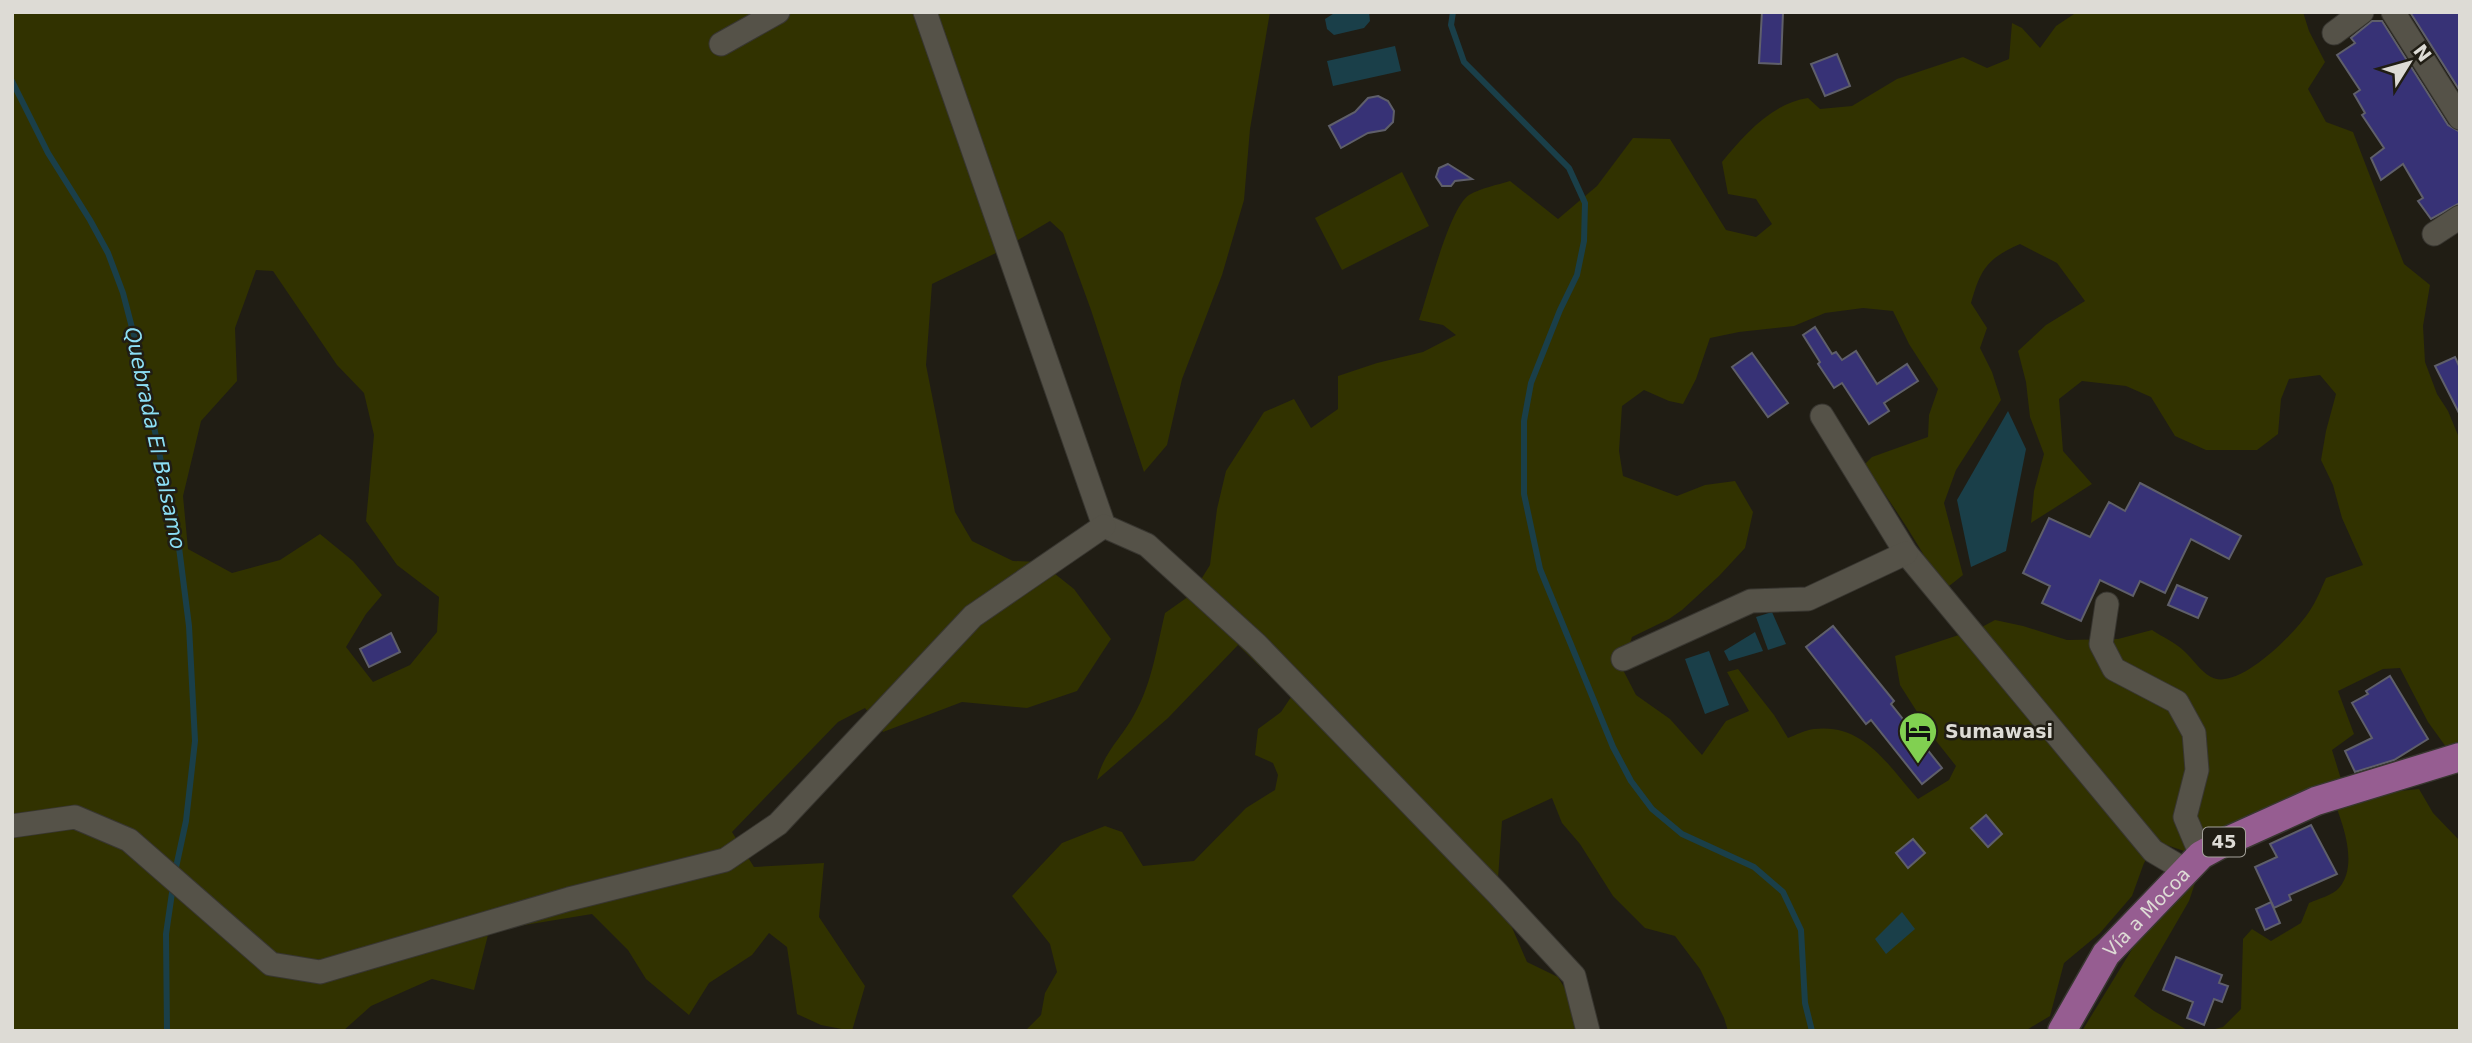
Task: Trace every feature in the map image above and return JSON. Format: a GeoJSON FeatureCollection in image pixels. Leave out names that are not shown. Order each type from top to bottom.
{"type":"FeatureCollection","features":[{"type":"Feature","properties":{"kind":"main road","name":"Vía a Mocoa"},"geometry":{"type":"LineString","coordinates":[[2062,1031],[2106,954],[2193,863],[2223,843],[2316,800],[2460,757]]}},
{"type":"Feature","properties":{"kind":"street"},"geometry":{"type":"LineString","coordinates":[[926,12],[1104,526],[1147,545],[1256,645],[1497,893],[1574,976],[1588,1031]]}},
{"type":"Feature","properties":{"kind":"street"},"geometry":{"type":"LineString","coordinates":[[2334,33],[2362,12]]}},
{"type":"Feature","properties":{"kind":"street"},"geometry":{"type":"LineString","coordinates":[[2393,12],[2460,118]]}},
{"type":"Feature","properties":{"kind":"street"},"geometry":{"type":"LineString","coordinates":[[721,44],[773,14]]}},
{"type":"Feature","properties":{"kind":"street"},"geometry":{"type":"LineString","coordinates":[[2434,234],[2460,217]]}},
{"type":"Feature","properties":{"kind":"street"},"geometry":{"type":"LineString","coordinates":[[1822,416],[1906,553],[2153,851],[2193,863],[2185,817],[2197,770],[2194,733],[2177,702],[2114,669],[2101,645],[2107,604]]}},
{"type":"Feature","properties":{"kind":"street"},"geometry":{"type":"LineString","coordinates":[[12,826],[75,817],[129,840],[271,964],[320,972],[569,899],[725,860],[778,824],[973,616],[1104,526]]}},
{"type":"Feature","properties":{"kind":"street"},"geometry":{"type":"LineString","coordinates":[[1623,659],[1751,601],[1808,599],[1906,553]]}},
{"type":"Feature","properties":{"kind":"shaded area"},"geometry":{"type":"Polygon","coordinates":[[[12,12],[1270,12],[1250,129],[1244,200],[1222,275],[1182,379],[1167,445],[1144,472],[1063,233],[1050,221],[996,253],[932,284],[926,365],[955,512],[972,541],[1013,561],[1040,562],[1074,589],[1111,639],[1077,691],[1027,708],[962,702],[883,732],[865,708],[838,722],[732,832],[754,867],[824,863],[819,917],[865,986],[852,1031],[821,1025],[797,1014],[787,947],[769,933],[752,955],[709,983],[689,1015],[646,979],[628,950],[592,914],[489,931],[474,990],[432,979],[371,1006],[343,1031],[12,1031],[12,12]],[[256,270],[235,328],[237,381],[201,421],[183,496],[188,549],[232,573],[280,560],[320,534],[353,561],[382,595],[366,614],[346,647],[373,682],[410,665],[437,632],[439,597],[397,565],[366,521],[374,435],[364,393],[337,365],[273,271],[256,270]]]}},
{"type":"Feature","properties":{"kind":"shaded area"},"geometry":{"type":"Polygon","coordinates":[[[2077,12],[2303,12],[2309,31],[2325,62],[2308,89],[2326,122],[2353,132],[2404,264],[2430,285],[2423,326],[2425,362],[2437,394],[2448,411],[2460,440],[2460,748],[2449,751],[2428,722],[2400,668],[2383,669],[2338,691],[2354,734],[2332,750],[2341,779],[2362,803],[2390,792],[2419,789],[2433,813],[2460,841],[2460,1031],[2207,1031],[2223,1027],[2241,1009],[2243,939],[2252,929],[2271,941],[2301,923],[2309,903],[2339,888],[2345,877],[2348,865],[2346,838],[2328,786],[2247,815],[2223,843],[2184,851],[2158,842],[2144,863],[2132,896],[2100,933],[2064,963],[2050,1016],[2025,1031],[1728,1031],[1700,969],[1675,936],[1645,928],[1613,896],[1580,844],[1562,823],[1552,798],[1502,821],[1497,893],[1527,962],[1558,977],[1580,1014],[1582,1031],[1025,1031],[1041,1015],[1045,993],[1057,972],[1050,944],[1012,896],[1062,843],[1105,826],[1122,832],[1143,866],[1194,861],[1246,808],[1275,790],[1278,775],[1273,763],[1255,755],[1258,729],[1281,712],[1291,697],[1238,645],[1168,718],[1097,780],[1104,761],[1130,722],[1146,689],[1165,613],[1192,594],[1210,565],[1217,509],[1226,471],[1264,412],[1294,399],[1311,428],[1338,409],[1338,376],[1423,352],[1456,335],[1443,325],[1419,320],[1454,216],[1469,195],[1510,181],[1558,219],[1597,186],[1633,138],[1670,139],[1726,230],[1756,237],[1772,224],[1756,199],[1728,194],[1722,162],[1759,122],[1782,106],[1808,98],[1820,109],[1852,106],[1897,79],[1963,57],[1987,68],[2009,59],[2012,23],[2022,28],[2040,48],[2056,26],[2077,12]],[[2020,244],[1987,266],[1975,291],[1971,303],[1987,328],[1980,348],[1992,372],[2001,400],[1956,470],[1944,503],[1963,575],[1944,590],[1906,526],[1864,465],[1872,457],[1928,437],[1929,415],[1938,389],[1909,344],[1893,311],[1863,308],[1825,313],[1794,326],[1710,338],[1696,379],[1683,404],[1644,390],[1622,406],[1619,451],[1623,476],[1677,496],[1705,485],[1735,481],[1753,512],[1745,548],[1682,610],[1632,637],[1622,668],[1636,695],[1670,719],[1702,755],[1726,721],[1749,711],[1727,672],[1738,669],[1774,715],[1788,738],[1814,729],[1832,729],[1848,733],[1874,749],[1918,799],[1949,780],[1956,766],[1933,737],[1900,685],[1895,656],[1980,628],[1995,620],[2067,640],[2118,639],[2152,630],[2180,648],[2207,675],[2222,679],[2250,669],[2279,646],[2309,612],[2326,578],[2363,565],[2321,460],[2336,394],[2320,375],[2289,379],[2281,399],[2278,434],[2257,450],[2206,450],[2175,436],[2151,397],[2126,386],[2082,381],[2059,399],[2063,451],[2092,484],[2031,523],[2034,491],[2044,454],[2030,417],[2026,382],[2018,351],[2046,325],[2085,301],[2057,263],[2020,244]]]}},
{"type":"Feature","properties":{"kind":"shaded area"},"geometry":{"type":"Polygon","coordinates":[[[1402,172],[1429,226],[1342,270],[1315,218],[1402,172]]]}},
{"type":"Feature","properties":{"kind":"shaded area"},"geometry":{"type":"Polygon","coordinates":[[[2197,877],[2189,901],[2134,996],[2189,1031],[2082,1031],[2145,928],[2197,877]]]}},
{"type":"Feature","properties":{"kind":"water"},"geometry":{"type":"Polygon","coordinates":[[[1336,12],[1369,12],[1370,21],[1364,28],[1334,35],[1327,29],[1325,19],[1336,12]]]}},
{"type":"Feature","properties":{"kind":"water"},"geometry":{"type":"Polygon","coordinates":[[[1395,46],[1401,71],[1333,86],[1327,61],[1395,46]]]}},
{"type":"Feature","properties":{"kind":"water"},"geometry":{"type":"Polygon","coordinates":[[[2008,411],[2026,449],[2006,551],[1971,567],[1957,500],[2008,411]]]}},
{"type":"Feature","properties":{"kind":"water"},"geometry":{"type":"Polygon","coordinates":[[[1772,612],[1786,644],[1768,650],[1756,617],[1772,612]]]}},
{"type":"Feature","properties":{"kind":"water"},"geometry":{"type":"Polygon","coordinates":[[[1755,632],[1763,651],[1729,661],[1724,651],[1755,632]]]}},
{"type":"Feature","properties":{"kind":"water"},"geometry":{"type":"Polygon","coordinates":[[[1709,651],[1729,705],[1705,714],[1685,659],[1709,651]]]}},
{"type":"Feature","properties":{"kind":"water"},"geometry":{"type":"Polygon","coordinates":[[[1902,912],[1915,929],[1886,954],[1875,939],[1902,912]]]}},
{"type":"Feature","properties":{"kind":"building"},"geometry":{"type":"Polygon","coordinates":[[[1762,12],[1783,12],[1781,64],[1759,63],[1762,12]]]}},
{"type":"Feature","properties":{"kind":"building"},"geometry":{"type":"Polygon","coordinates":[[[2410,12],[2460,12],[2460,91],[2410,12]]]}},
{"type":"Feature","properties":{"kind":"building"},"geometry":{"type":"Polygon","coordinates":[[[2372,21],[2382,21],[2448,125],[2460,132],[2460,203],[2431,219],[2418,201],[2423,198],[2403,164],[2381,180],[2371,158],[2384,148],[2362,115],[2365,113],[2354,94],[2360,90],[2337,55],[2355,43],[2351,38],[2372,21]]]}},
{"type":"Feature","properties":{"kind":"building"},"geometry":{"type":"Polygon","coordinates":[[[1837,54],[1850,86],[1825,96],[1811,64],[1837,54]]]}},
{"type":"Feature","properties":{"kind":"building"},"geometry":{"type":"Polygon","coordinates":[[[1378,96],[1388,101],[1394,111],[1393,122],[1385,130],[1368,133],[1341,148],[1329,126],[1355,112],[1368,98],[1378,96]]]}},
{"type":"Feature","properties":{"kind":"building"},"geometry":{"type":"Polygon","coordinates":[[[1448,164],[1472,179],[1442,186],[1436,177],[1439,168],[1448,164]]]}},
{"type":"Feature","properties":{"kind":"building"},"geometry":{"type":"Polygon","coordinates":[[[1815,327],[1832,354],[1836,352],[1842,360],[1856,351],[1877,384],[1907,364],[1918,381],[1884,403],[1889,411],[1869,424],[1842,383],[1834,388],[1818,364],[1820,362],[1803,335],[1815,327]]]}},
{"type":"Feature","properties":{"kind":"building"},"geometry":{"type":"Polygon","coordinates":[[[1752,353],[1788,403],[1768,417],[1732,367],[1752,353]]]}},
{"type":"Feature","properties":{"kind":"building"},"geometry":{"type":"Polygon","coordinates":[[[2455,357],[2460,368],[2460,415],[2435,366],[2455,357]]]}},
{"type":"Feature","properties":{"kind":"building"},"geometry":{"type":"Polygon","coordinates":[[[2140,483],[2241,536],[2229,559],[2191,539],[2165,593],[2140,581],[2133,596],[2100,580],[2081,621],[2042,603],[2050,586],[2023,573],[2049,518],[2090,537],[2109,502],[2125,511],[2140,483]]]}},
{"type":"Feature","properties":{"kind":"building"},"geometry":{"type":"Polygon","coordinates":[[[2177,585],[2207,598],[2198,618],[2168,605],[2177,585]]]}},
{"type":"Feature","properties":{"kind":"building"},"geometry":{"type":"Polygon","coordinates":[[[1833,626],[1894,701],[1891,704],[1942,768],[1922,784],[1871,720],[1866,724],[1806,647],[1833,626]]]}},
{"type":"Feature","properties":{"kind":"building"},"geometry":{"type":"Polygon","coordinates":[[[391,633],[400,652],[369,667],[360,649],[391,633]]]}},
{"type":"Feature","properties":{"kind":"building"},"geometry":{"type":"Polygon","coordinates":[[[2390,676],[2428,739],[2394,760],[2355,772],[2345,751],[2372,738],[2352,703],[2390,676]]]}},
{"type":"Feature","properties":{"kind":"building"},"geometry":{"type":"Polygon","coordinates":[[[1986,815],[2002,834],[1988,847],[1971,828],[1986,815]]]}},
{"type":"Feature","properties":{"kind":"building"},"geometry":{"type":"Polygon","coordinates":[[[2311,825],[2337,874],[2289,895],[2291,900],[2274,908],[2255,867],[2277,857],[2270,844],[2311,825]]]}},
{"type":"Feature","properties":{"kind":"building"},"geometry":{"type":"Polygon","coordinates":[[[1913,839],[1925,853],[1908,868],[1896,853],[1913,839]]]}},
{"type":"Feature","properties":{"kind":"building"},"geometry":{"type":"Polygon","coordinates":[[[2271,902],[2280,923],[2265,930],[2256,909],[2271,902]]]}},
{"type":"Feature","properties":{"kind":"building"},"geometry":{"type":"Polygon","coordinates":[[[2176,957],[2222,975],[2219,983],[2228,986],[2222,1002],[2214,999],[2204,1025],[2187,1018],[2193,1002],[2163,990],[2176,957]]]}},
{"type":"Feature","properties":{"kind":"waterway"},"geometry":{"type":"LineString","coordinates":[[1453,12],[1451,25],[1464,62],[1569,168],[1585,203],[1584,241],[1577,275],[1531,383],[1524,421],[1524,494],[1540,569],[1613,747],[1631,781],[1652,809],[1682,834],[1754,867],[1783,892],[1801,930],[1805,1003],[1812,1031]]}},
{"type":"Feature","properties":{"kind":"waterway","name":"Quebrada El Balsamo"},"geometry":{"type":"LineString","coordinates":[[12,81],[48,153],[108,253],[123,293],[175,516],[189,626],[195,741],[186,821],[175,872]]}},
{"type":"Feature","properties":{"kind":"waterway","name":"Quebrada El Balsamo"},"geometry":{"type":"LineString","coordinates":[[167,1031],[166,934],[173,886]]}},
{"type":"Feature","properties":{"kind":"place","name":"Sumawasi"},"geometry":{"type":"Point","coordinates":[1918,765]}}]}
